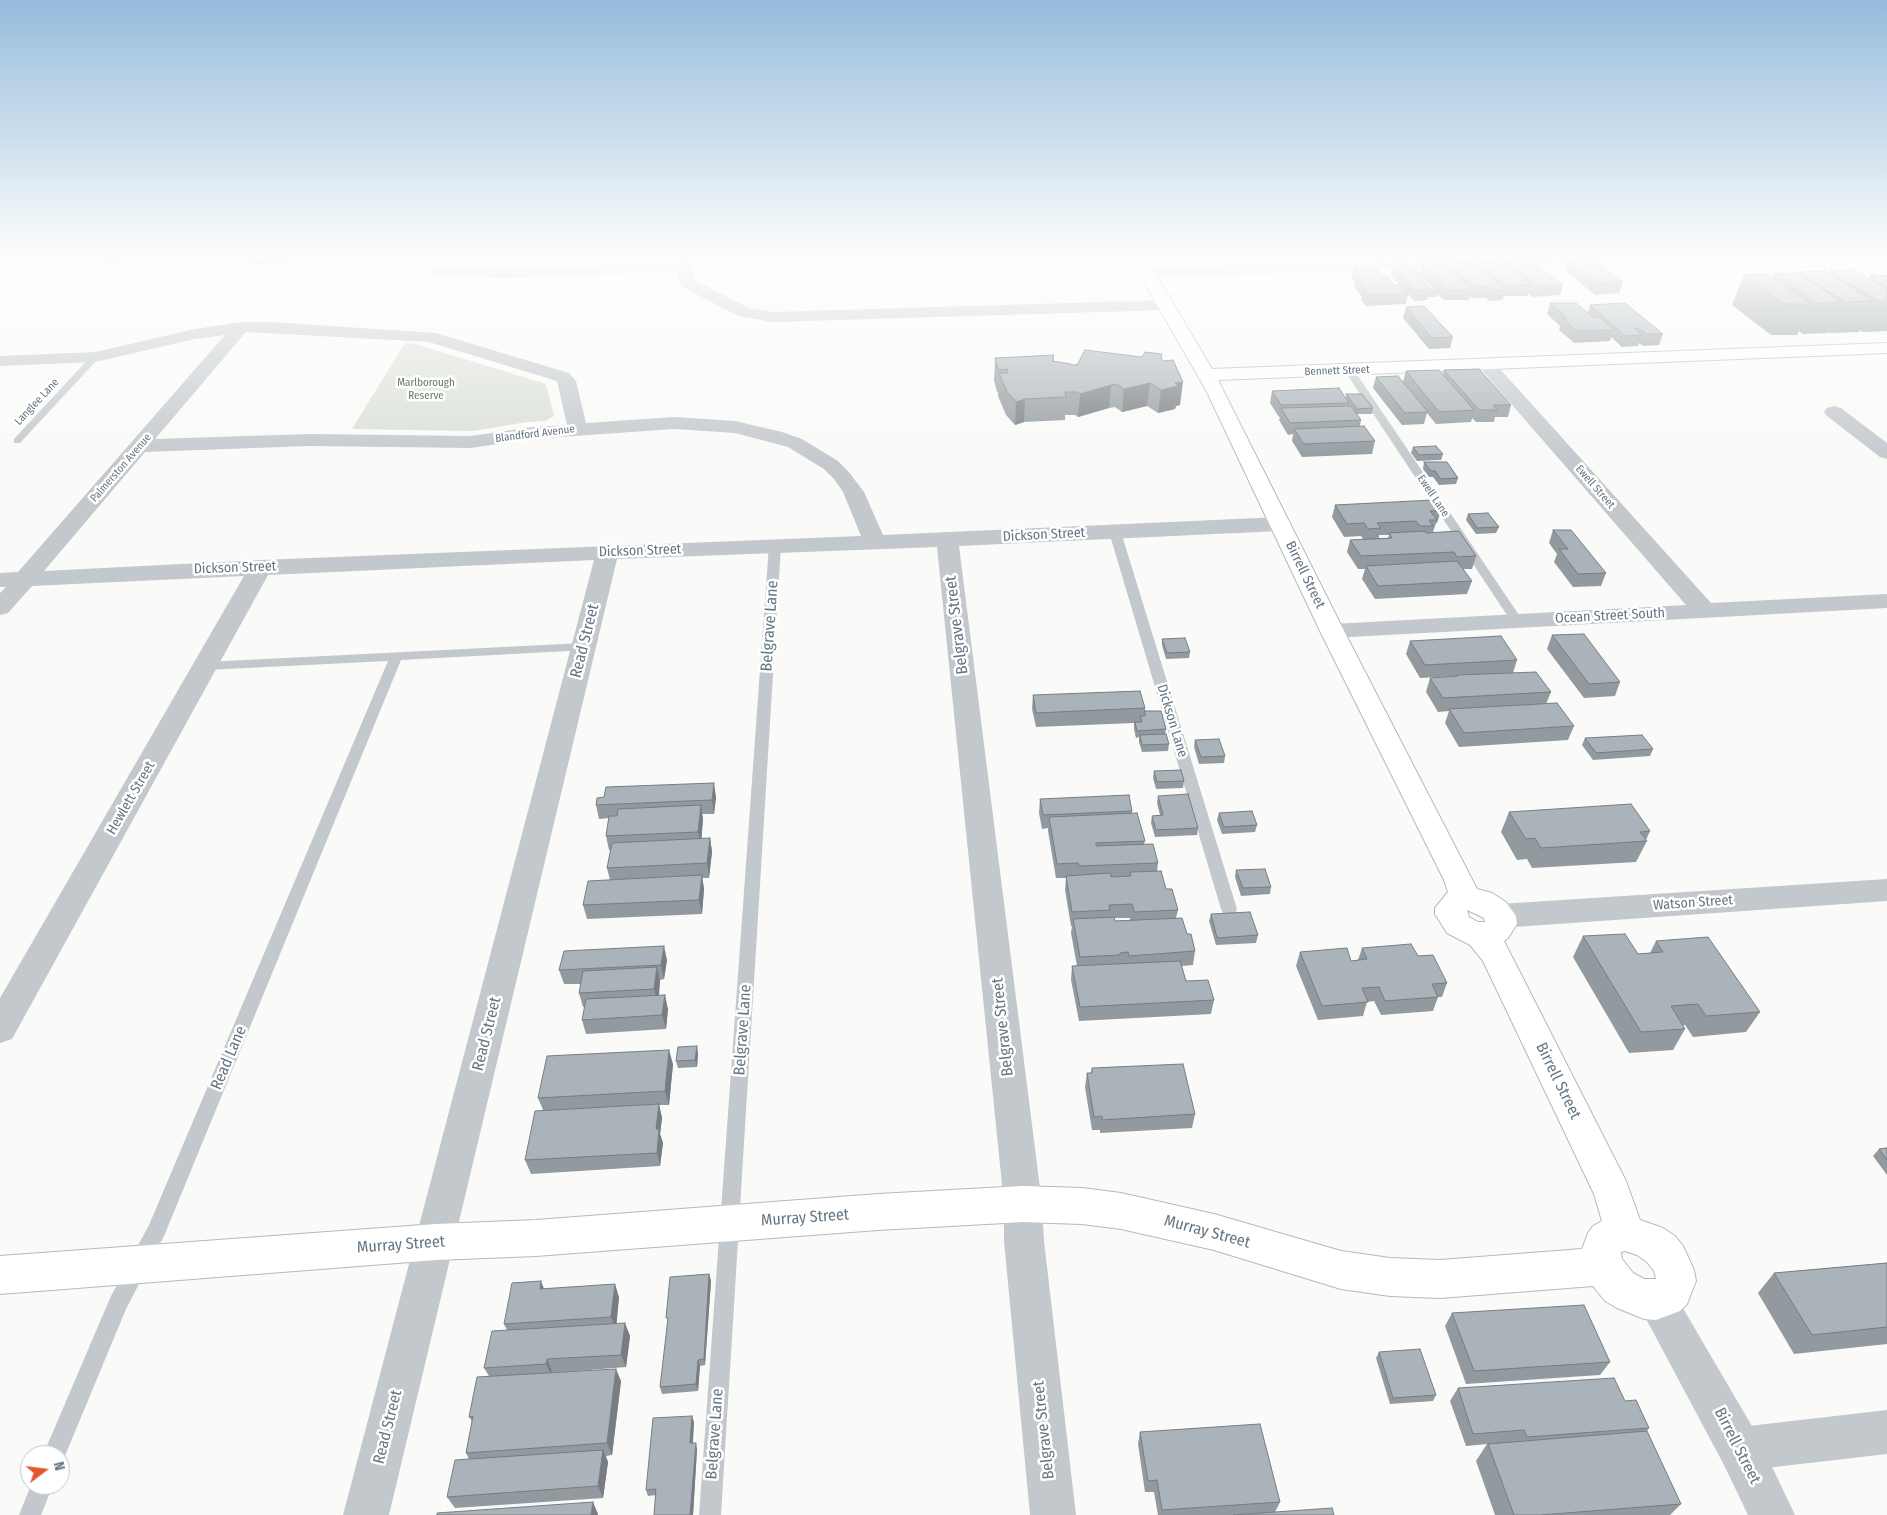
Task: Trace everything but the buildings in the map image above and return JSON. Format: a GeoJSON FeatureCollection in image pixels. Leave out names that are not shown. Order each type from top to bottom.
{"type":"FeatureCollection","features":[{"type":"Feature","properties":{"kind":"main road","name":"Birrell Street"},"geometry":{"type":"LineString","coordinates":[[1178,327],[1241,441],[1332,631],[1459,880],[1465,898],[1454,904],[1451,914],[1458,925],[1464,929],[1490,925],[1496,954],[1609,1184],[1626,1233]]}},
{"type":"Feature","properties":{"kind":"main road","name":"Bennett Street"},"geometry":{"type":"LineString","coordinates":[[1206,375],[1887,348]]}},
{"type":"Feature","properties":{"kind":"main road","name":"Murray Street"},"geometry":{"type":"LineString","coordinates":[[0,1276],[436,1242],[536,1238],[1023,1204],[1082,1206],[1120,1211],[1214,1232],[1341,1270],[1390,1277],[1440,1279],[1603,1266]]}},
{"type":"Feature","properties":{"kind":"main road"},"geometry":{"type":"LineString","coordinates":[[1626,1233],[1649,1241],[1661,1249],[1672,1265],[1676,1281],[1673,1290],[1666,1297],[1656,1300],[1644,1299],[1619,1287],[1603,1266],[1602,1246],[1607,1239],[1615,1234],[1626,1233]]}},
{"type":"Feature","properties":{"kind":"street"},"geometry":{"type":"LineString","coordinates":[[0,361],[95,357],[195,334],[241,327],[271,327],[430,337],[563,377],[567,381],[578,429]]}},
{"type":"Feature","properties":{"kind":"street","name":"Palmerston Avenue"},"geometry":{"type":"LineString","coordinates":[[0,608],[241,327]]}},
{"type":"Feature","properties":{"kind":"street","name":"Ewell Street"},"geometry":{"type":"LineString","coordinates":[[1486,364],[1704,610]]}},
{"type":"Feature","properties":{"kind":"street"},"geometry":{"type":"LineString","coordinates":[[1834,412],[1887,453]]}},
{"type":"Feature","properties":{"kind":"street","name":"Blandford Avenue"},"geometry":{"type":"LineString","coordinates":[[140,446],[309,440],[471,442],[532,433],[674,423],[746,429],[784,439],[821,457],[841,475],[853,492],[874,542]]}},
{"type":"Feature","properties":{"kind":"street","name":"Dickson Street"},"geometry":{"type":"LineString","coordinates":[[0,580],[260,567],[775,545],[947,540],[1280,524]]}},
{"type":"Feature","properties":{"kind":"street","name":"Belgrave Street"},"geometry":{"type":"LineString","coordinates":[[947,540],[1023,1204],[1026,1265],[1053,1515]]}},
{"type":"Feature","properties":{"kind":"street","name":"Read Street"},"geometry":{"type":"LineString","coordinates":[[366,1515],[436,1242],[607,552]]}},
{"type":"Feature","properties":{"kind":"street","name":"Hewlett Street"},"geometry":{"type":"LineString","coordinates":[[0,1029],[260,567]]}},
{"type":"Feature","properties":{"kind":"street","name":"Ocean Street South"},"geometry":{"type":"LineString","coordinates":[[1332,631],[1887,601]]}},
{"type":"Feature","properties":{"kind":"street","name":"Watson Street"},"geometry":{"type":"LineString","coordinates":[[1490,925],[1887,890]]}},
{"type":"Feature","properties":{"kind":"street","name":"Birrell Street"},"geometry":{"type":"LineString","coordinates":[[1656,1300],[1740,1450],[1772,1515]]}},
{"type":"Feature","properties":{"kind":"street"},"geometry":{"type":"LineString","coordinates":[[1740,1450],[1887,1432]]}},
{"type":"Feature","properties":{"kind":"lane","name":"Langlee Lane"},"geometry":{"type":"LineString","coordinates":[[17,441],[95,357]]}},
{"type":"Feature","properties":{"kind":"lane","name":"Ewell Lane"},"geometry":{"type":"LineString","coordinates":[[1349,370],[1517,621]]}},
{"type":"Feature","properties":{"kind":"lane","name":"Dickson Lane"},"geometry":{"type":"LineString","coordinates":[[1115,532],[1229,909]]}},
{"type":"Feature","properties":{"kind":"lane","name":"Belgrave Lane"},"geometry":{"type":"LineString","coordinates":[[710,1515],[775,545]]}},
{"type":"Feature","properties":{"kind":"lane"},"geometry":{"type":"LineString","coordinates":[[206,666],[583,648]]}},
{"type":"Feature","properties":{"kind":"lane","name":"Read Lane"},"geometry":{"type":"LineString","coordinates":[[58,1445],[114,1311],[161,1222],[396,657]]}},
{"type":"Feature","properties":{"kind":"lane"},"geometry":{"type":"LineString","coordinates":[[30,1515],[38,1495]]}},
{"type":"Feature","properties":{"kind":"green space","name":"Marlborough Reserve"},"geometry":{"type":"Polygon","coordinates":[[[405,343],[415,344],[546,384],[554,416],[545,421],[473,431],[352,429],[405,343]]]}}]}
